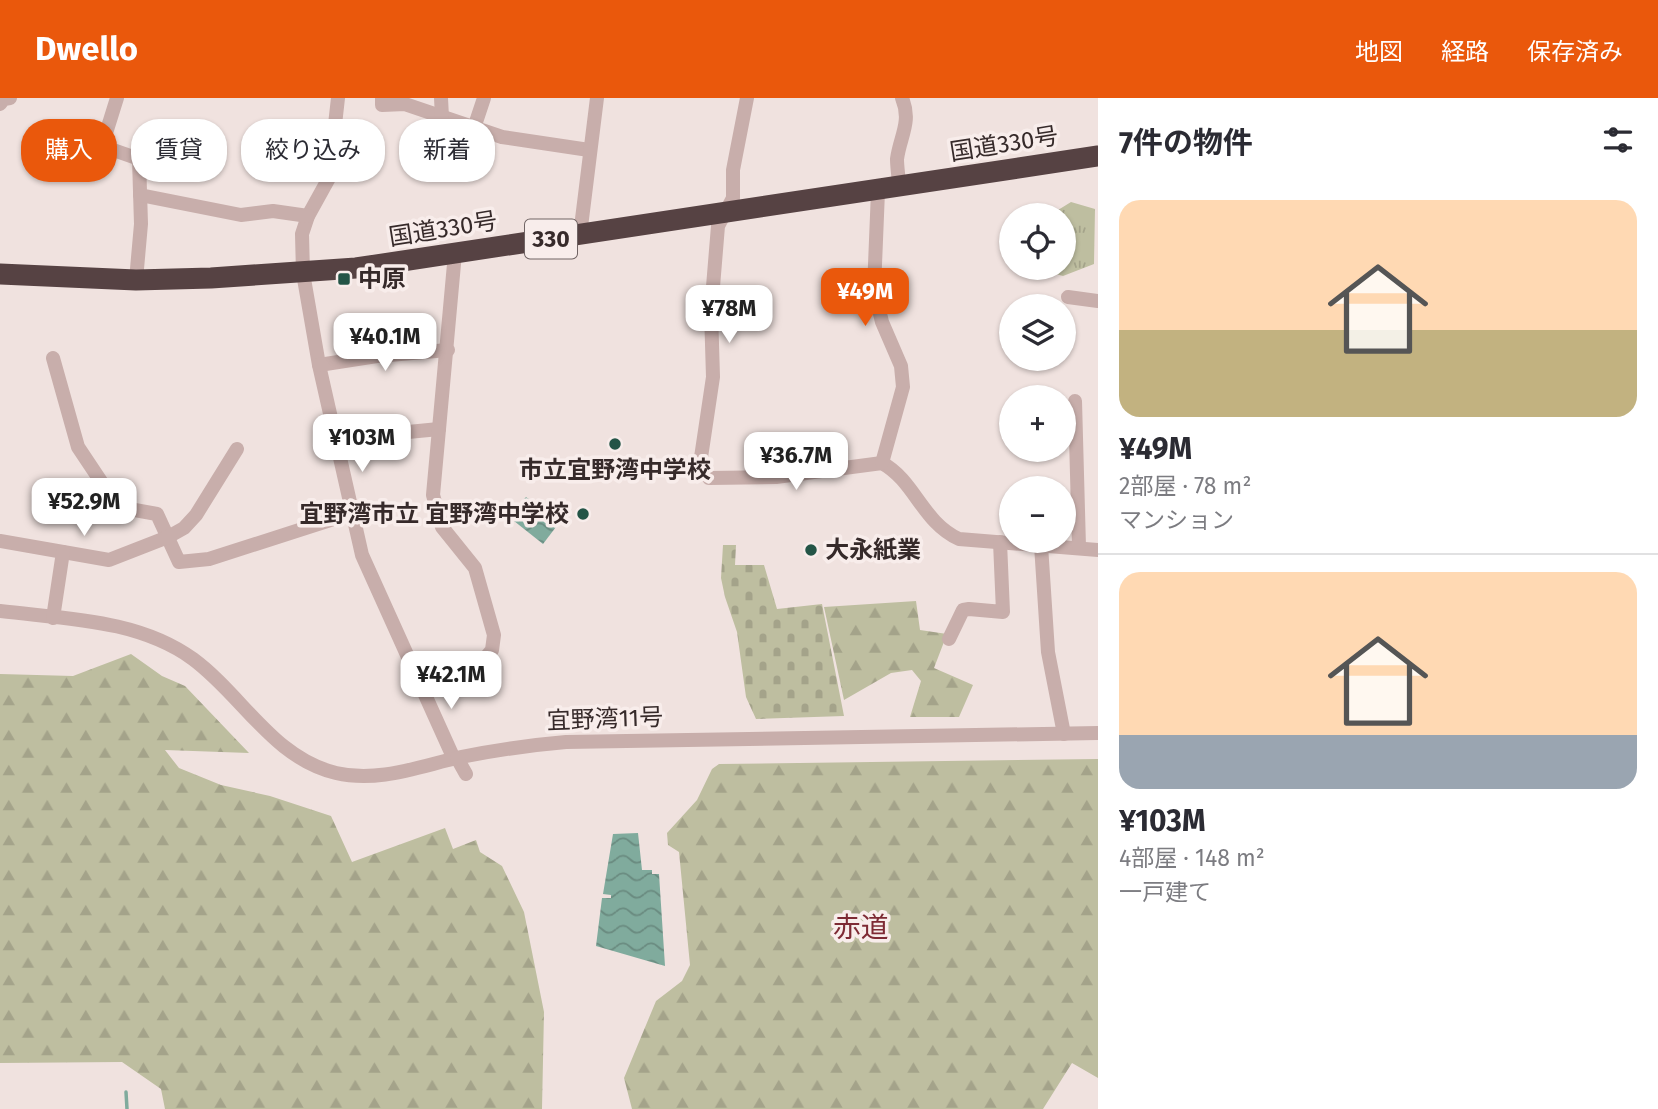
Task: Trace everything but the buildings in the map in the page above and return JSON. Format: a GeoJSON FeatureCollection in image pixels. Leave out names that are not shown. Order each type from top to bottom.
{"type":"FeatureCollection","features":[{"type":"Feature","properties":{"kind":"highway","name":"国道330号"},"geometry":{"type":"LineString","coordinates":[[0,274],[136,280],[303,273],[366,267],[1098,156]]}},
{"type":"Feature","properties":{"kind":"street"},"geometry":{"type":"LineString","coordinates":[[0,104],[4,99],[10,98]]}},
{"type":"Feature","properties":{"kind":"street"},"geometry":{"type":"LineString","coordinates":[[117,98],[102,146],[139,159],[141,224],[136,280]]}},
{"type":"Feature","properties":{"kind":"street"},"geometry":{"type":"LineString","coordinates":[[338,98],[329,178],[308,216],[302,234],[303,273],[319,365],[362,555],[455,759],[466,774]]}},
{"type":"Feature","properties":{"kind":"street"},"geometry":{"type":"LineString","coordinates":[[382,98],[382,105],[405,104],[448,119]]}},
{"type":"Feature","properties":{"kind":"street"},"geometry":{"type":"LineString","coordinates":[[441,98],[442,117]]}},
{"type":"Feature","properties":{"kind":"street"},"geometry":{"type":"LineString","coordinates":[[477,119],[484,98]]}},
{"type":"Feature","properties":{"kind":"street"},"geometry":{"type":"LineString","coordinates":[[580,235],[597,98]]}},
{"type":"Feature","properties":{"kind":"street"},"geometry":{"type":"LineString","coordinates":[[747,98],[733,170],[733,198],[718,226],[710,311],[713,377],[700,464],[709,478],[776,477],[882,463],[895,470],[944,533],[959,539],[999,542]]}},
{"type":"Feature","properties":{"kind":"street"},"geometry":{"type":"LineString","coordinates":[[882,463],[903,387],[901,366],[882,322],[874,289],[889,189],[905,131],[906,107],[902,98]]}},
{"type":"Feature","properties":{"kind":"street"},"geometry":{"type":"LineString","coordinates":[[495,135],[589,150]]}},
{"type":"Feature","properties":{"kind":"street"},"geometry":{"type":"LineString","coordinates":[[140,195],[241,215],[274,211],[308,216]]}},
{"type":"Feature","properties":{"kind":"street"},"geometry":{"type":"LineString","coordinates":[[417,678],[481,663],[492,650],[494,635],[475,568],[442,527],[433,495],[455,253]]}},
{"type":"Feature","properties":{"kind":"street"},"geometry":{"type":"LineString","coordinates":[[1076,299],[1098,301]]}},
{"type":"Feature","properties":{"kind":"street"},"geometry":{"type":"LineString","coordinates":[[319,365],[377,356],[448,350]]}},
{"type":"Feature","properties":{"kind":"street"},"geometry":{"type":"LineString","coordinates":[[53,358],[78,447],[118,507],[157,514],[179,562],[209,559],[352,513]]}},
{"type":"Feature","properties":{"kind":"street"},"geometry":{"type":"LineString","coordinates":[[336,439],[439,429]]}},
{"type":"Feature","properties":{"kind":"street"},"geometry":{"type":"LineString","coordinates":[[1076,438],[1079,547]]}},
{"type":"Feature","properties":{"kind":"street"},"geometry":{"type":"LineString","coordinates":[[0,541],[109,560],[184,528],[196,515],[237,449]]}},
{"type":"Feature","properties":{"kind":"street"},"geometry":{"type":"LineString","coordinates":[[1076,547],[1098,550]]}},
{"type":"Feature","properties":{"kind":"street"},"geometry":{"type":"LineString","coordinates":[[53,618],[63,552]]}},
{"type":"Feature","properties":{"kind":"street"},"geometry":{"type":"LineString","coordinates":[[949,639],[963,610],[969,608],[1003,612],[1000,553]]}},
{"type":"Feature","properties":{"kind":"street"},"geometry":{"type":"LineString","coordinates":[[1042,553],[1048,652],[1064,734]]}},
{"type":"Feature","properties":{"kind":"street","name":"宜野湾11号"},"geometry":{"type":"LineString","coordinates":[[0,611],[124,627],[158,638],[194,659],[228,689],[282,746],[311,765],[349,775],[415,769],[524,745],[566,742],[1098,733]]}},
{"type":"Feature","properties":{"kind":"green space"},"geometry":{"type":"Polygon","coordinates":[[[1076,203],[1095,209],[1094,264],[1076,271],[1076,203]]]}},
{"type":"Feature","properties":{"kind":"green space"},"geometry":{"type":"Polygon","coordinates":[[[723,545],[736,545],[735,565],[764,565],[777,609],[822,604],[844,716],[756,719],[746,697],[737,632],[721,578],[723,545]]]}},
{"type":"Feature","properties":{"kind":"green space"},"geometry":{"type":"Polygon","coordinates":[[[916,601],[920,630],[947,634],[934,668],[973,685],[959,717],[910,717],[921,681],[912,670],[891,673],[844,700],[824,607],[916,601]]]}},
{"type":"Feature","properties":{"kind":"green space"},"geometry":{"type":"Polygon","coordinates":[[[131,654],[162,676],[185,686],[249,753],[165,750],[179,768],[221,785],[270,796],[331,816],[352,862],[445,828],[453,849],[476,840],[480,852],[502,866],[524,912],[544,1012],[542,1109],[165,1109],[161,1089],[122,1062],[0,1063],[0,674],[73,676],[131,654]]]}},
{"type":"Feature","properties":{"kind":"green space"},"geometry":{"type":"Polygon","coordinates":[[[1098,759],[1098,1078],[1072,1063],[1043,1109],[632,1109],[624,1078],[656,1001],[682,981],[690,965],[679,852],[668,845],[667,833],[697,800],[712,769],[719,764],[1098,759]]]}},
{"type":"Feature","properties":{"kind":"water"},"geometry":{"type":"Polygon","coordinates":[[[526,497],[559,523],[543,544],[509,517],[526,497]]]}},
{"type":"Feature","properties":{"kind":"water"},"geometry":{"type":"Polygon","coordinates":[[[638,833],[642,870],[652,870],[652,874],[659,874],[665,966],[596,946],[602,898],[611,898],[611,895],[603,894],[613,834],[638,833]]]}},
{"type":"Feature","properties":{"kind":"waterway"},"geometry":{"type":"LineString","coordinates":[[126,1092],[127,1109]]}},
{"type":"Feature","properties":{"kind":"place","name":"中原"},"geometry":{"type":"Point","coordinates":[344,279]}},
{"type":"Feature","properties":{"kind":"place","name":"市立宜野湾中学校"},"geometry":{"type":"Point","coordinates":[615,444]}},
{"type":"Feature","properties":{"kind":"place","name":"宜野湾市立 宜野湾中学校"},"geometry":{"type":"Point","coordinates":[583,514]}},
{"type":"Feature","properties":{"kind":"place","name":"大永紙業"},"geometry":{"type":"Point","coordinates":[811,550]}},
{"type":"Feature","properties":{"kind":"district","name":"赤道"},"geometry":{"type":"Point","coordinates":[861,927]}}]}
